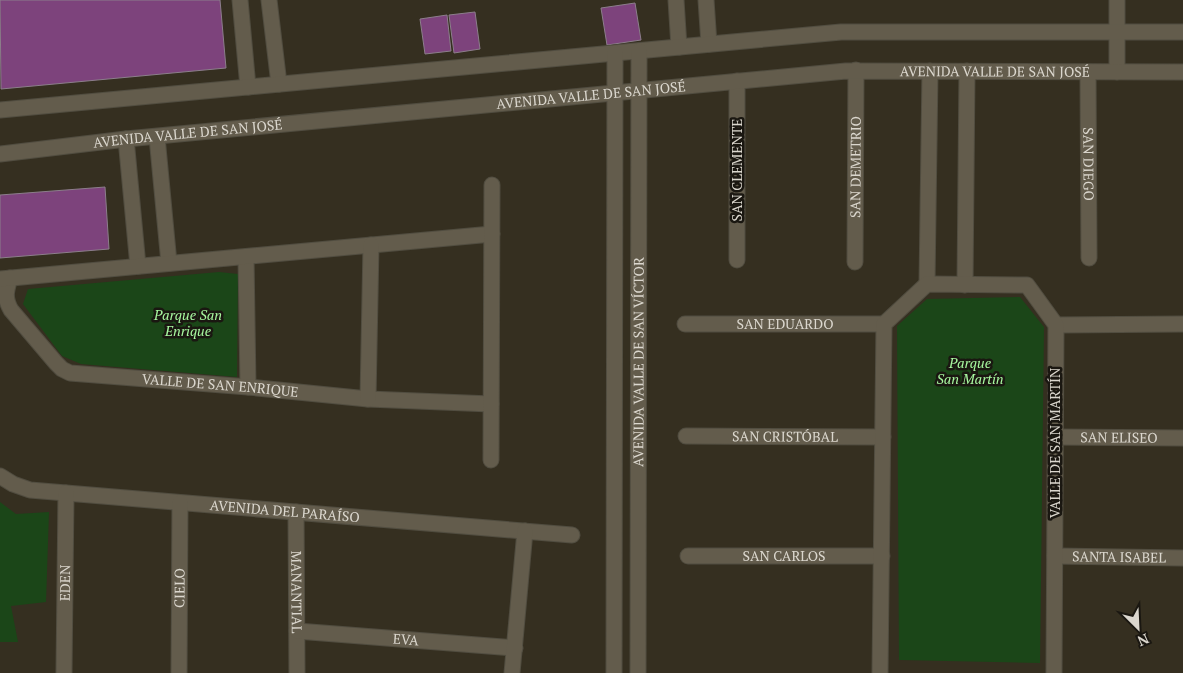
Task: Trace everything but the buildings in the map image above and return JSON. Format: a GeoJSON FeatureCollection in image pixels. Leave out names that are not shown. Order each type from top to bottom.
{"type":"FeatureCollection","features":[{"type":"Feature","properties":{"kind":"street"},"geometry":{"type":"LineString","coordinates":[[240,0],[248,87]]}},
{"type":"Feature","properties":{"kind":"street"},"geometry":{"type":"LineString","coordinates":[[269,0],[279,84]]}},
{"type":"Feature","properties":{"kind":"street"},"geometry":{"type":"LineString","coordinates":[[676,0],[679,47]]}},
{"type":"Feature","properties":{"kind":"street"},"geometry":{"type":"LineString","coordinates":[[706,0],[709,44]]}},
{"type":"Feature","properties":{"kind":"street"},"geometry":{"type":"LineString","coordinates":[[1117,0],[1117,72]]}},
{"type":"Feature","properties":{"kind":"street"},"geometry":{"type":"LineString","coordinates":[[0,110],[841,32],[1183,32]]}},
{"type":"Feature","properties":{"kind":"street","name":"AVENIDA VALLE DE SAN VÍCTOR"},"geometry":{"type":"LineString","coordinates":[[638,673],[639,51]]}},
{"type":"Feature","properties":{"kind":"street","name":"AVENIDA VALLE DE SAN VÍCTOR"},"geometry":{"type":"LineString","coordinates":[[614,673],[615,53]]}},
{"type":"Feature","properties":{"kind":"street","name":"AVENIDA VALLE DE SAN JOSÉ"},"geometry":{"type":"LineString","coordinates":[[0,154],[126,139],[856,70],[1183,72]]}},
{"type":"Feature","properties":{"kind":"street","name":"SAN DEMETRIO"},"geometry":{"type":"LineString","coordinates":[[855,262],[856,70]]}},
{"type":"Feature","properties":{"kind":"street"},"geometry":{"type":"LineString","coordinates":[[927,284],[930,71]]}},
{"type":"Feature","properties":{"kind":"street"},"geometry":{"type":"LineString","coordinates":[[965,284],[967,71]]}},
{"type":"Feature","properties":{"kind":"street","name":"SAN DIEGO"},"geometry":{"type":"LineString","coordinates":[[1088,72],[1089,258]]}},
{"type":"Feature","properties":{"kind":"street","name":"SAN CLEMENTE"},"geometry":{"type":"LineString","coordinates":[[737,81],[737,260]]}},
{"type":"Feature","properties":{"kind":"street"},"geometry":{"type":"LineString","coordinates":[[157,137],[169,263]]}},
{"type":"Feature","properties":{"kind":"street"},"geometry":{"type":"LineString","coordinates":[[126,139],[138,266]]}},
{"type":"Feature","properties":{"kind":"street"},"geometry":{"type":"LineString","coordinates":[[491,460],[492,185]]}},
{"type":"Feature","properties":{"kind":"street","name":"VALLE DE SAN ENRIQUE"},"geometry":{"type":"LineString","coordinates":[[491,404],[368,399],[70,372],[62,369],[11,310],[6,302],[5,278],[492,234]]}},
{"type":"Feature","properties":{"kind":"street"},"geometry":{"type":"LineString","coordinates":[[368,399],[371,245]]}},
{"type":"Feature","properties":{"kind":"street"},"geometry":{"type":"LineString","coordinates":[[246,256],[248,387]]}},
{"type":"Feature","properties":{"kind":"street"},"geometry":{"type":"LineString","coordinates":[[880,673],[884,324],[927,284],[965,284],[1027,285],[1056,325],[1183,324]]}},
{"type":"Feature","properties":{"kind":"street","name":"SAN EDUARDO"},"geometry":{"type":"LineString","coordinates":[[685,324],[884,324]]}},
{"type":"Feature","properties":{"kind":"street","name":"VALLE DE SAN MARTÍN"},"geometry":{"type":"LineString","coordinates":[[1054,673],[1056,325]]}},
{"type":"Feature","properties":{"kind":"street","name":"SAN CRISTÓBAL"},"geometry":{"type":"LineString","coordinates":[[686,436],[883,437]]}},
{"type":"Feature","properties":{"kind":"street","name":"SAN ELISEO"},"geometry":{"type":"LineString","coordinates":[[1055,437],[1183,438]]}},
{"type":"Feature","properties":{"kind":"street","name":"AVENIDA DEL PARAÍSO"},"geometry":{"type":"LineString","coordinates":[[0,476],[13,484],[30,490],[572,535]]}},
{"type":"Feature","properties":{"kind":"street","name":"EDEN"},"geometry":{"type":"LineString","coordinates":[[64,673],[66,493]]}},
{"type":"Feature","properties":{"kind":"street","name":"CIELO"},"geometry":{"type":"LineString","coordinates":[[179,673],[180,503]]}},
{"type":"Feature","properties":{"kind":"street","name":"MANANTIAL"},"geometry":{"type":"LineString","coordinates":[[296,512],[297,673]]}},
{"type":"Feature","properties":{"kind":"street"},"geometry":{"type":"LineString","coordinates":[[512,673],[525,531]]}},
{"type":"Feature","properties":{"kind":"street","name":"SAN CARLOS"},"geometry":{"type":"LineString","coordinates":[[688,556],[882,556]]}},
{"type":"Feature","properties":{"kind":"street","name":"SANTA ISABEL"},"geometry":{"type":"LineString","coordinates":[[1055,556],[1183,558]]}},
{"type":"Feature","properties":{"kind":"street","name":"EVA"},"geometry":{"type":"LineString","coordinates":[[297,631],[515,648]]}},
{"type":"Feature","properties":{"kind":"green space","name":"Parque San Enrique"},"geometry":{"type":"Polygon","coordinates":[[[219,272],[238,274],[237,377],[81,364],[62,356],[23,304],[28,289],[219,272]]]}},
{"type":"Feature","properties":{"kind":"green space","name":"Parque San Martín"},"geometry":{"type":"Polygon","coordinates":[[[1020,297],[1044,327],[1040,663],[899,660],[897,326],[927,299],[1020,297]]]}},
{"type":"Feature","properties":{"kind":"green space"},"geometry":{"type":"Polygon","coordinates":[[[0,502],[16,514],[49,512],[46,602],[11,606],[18,642],[0,642],[0,502]]]}}]}
